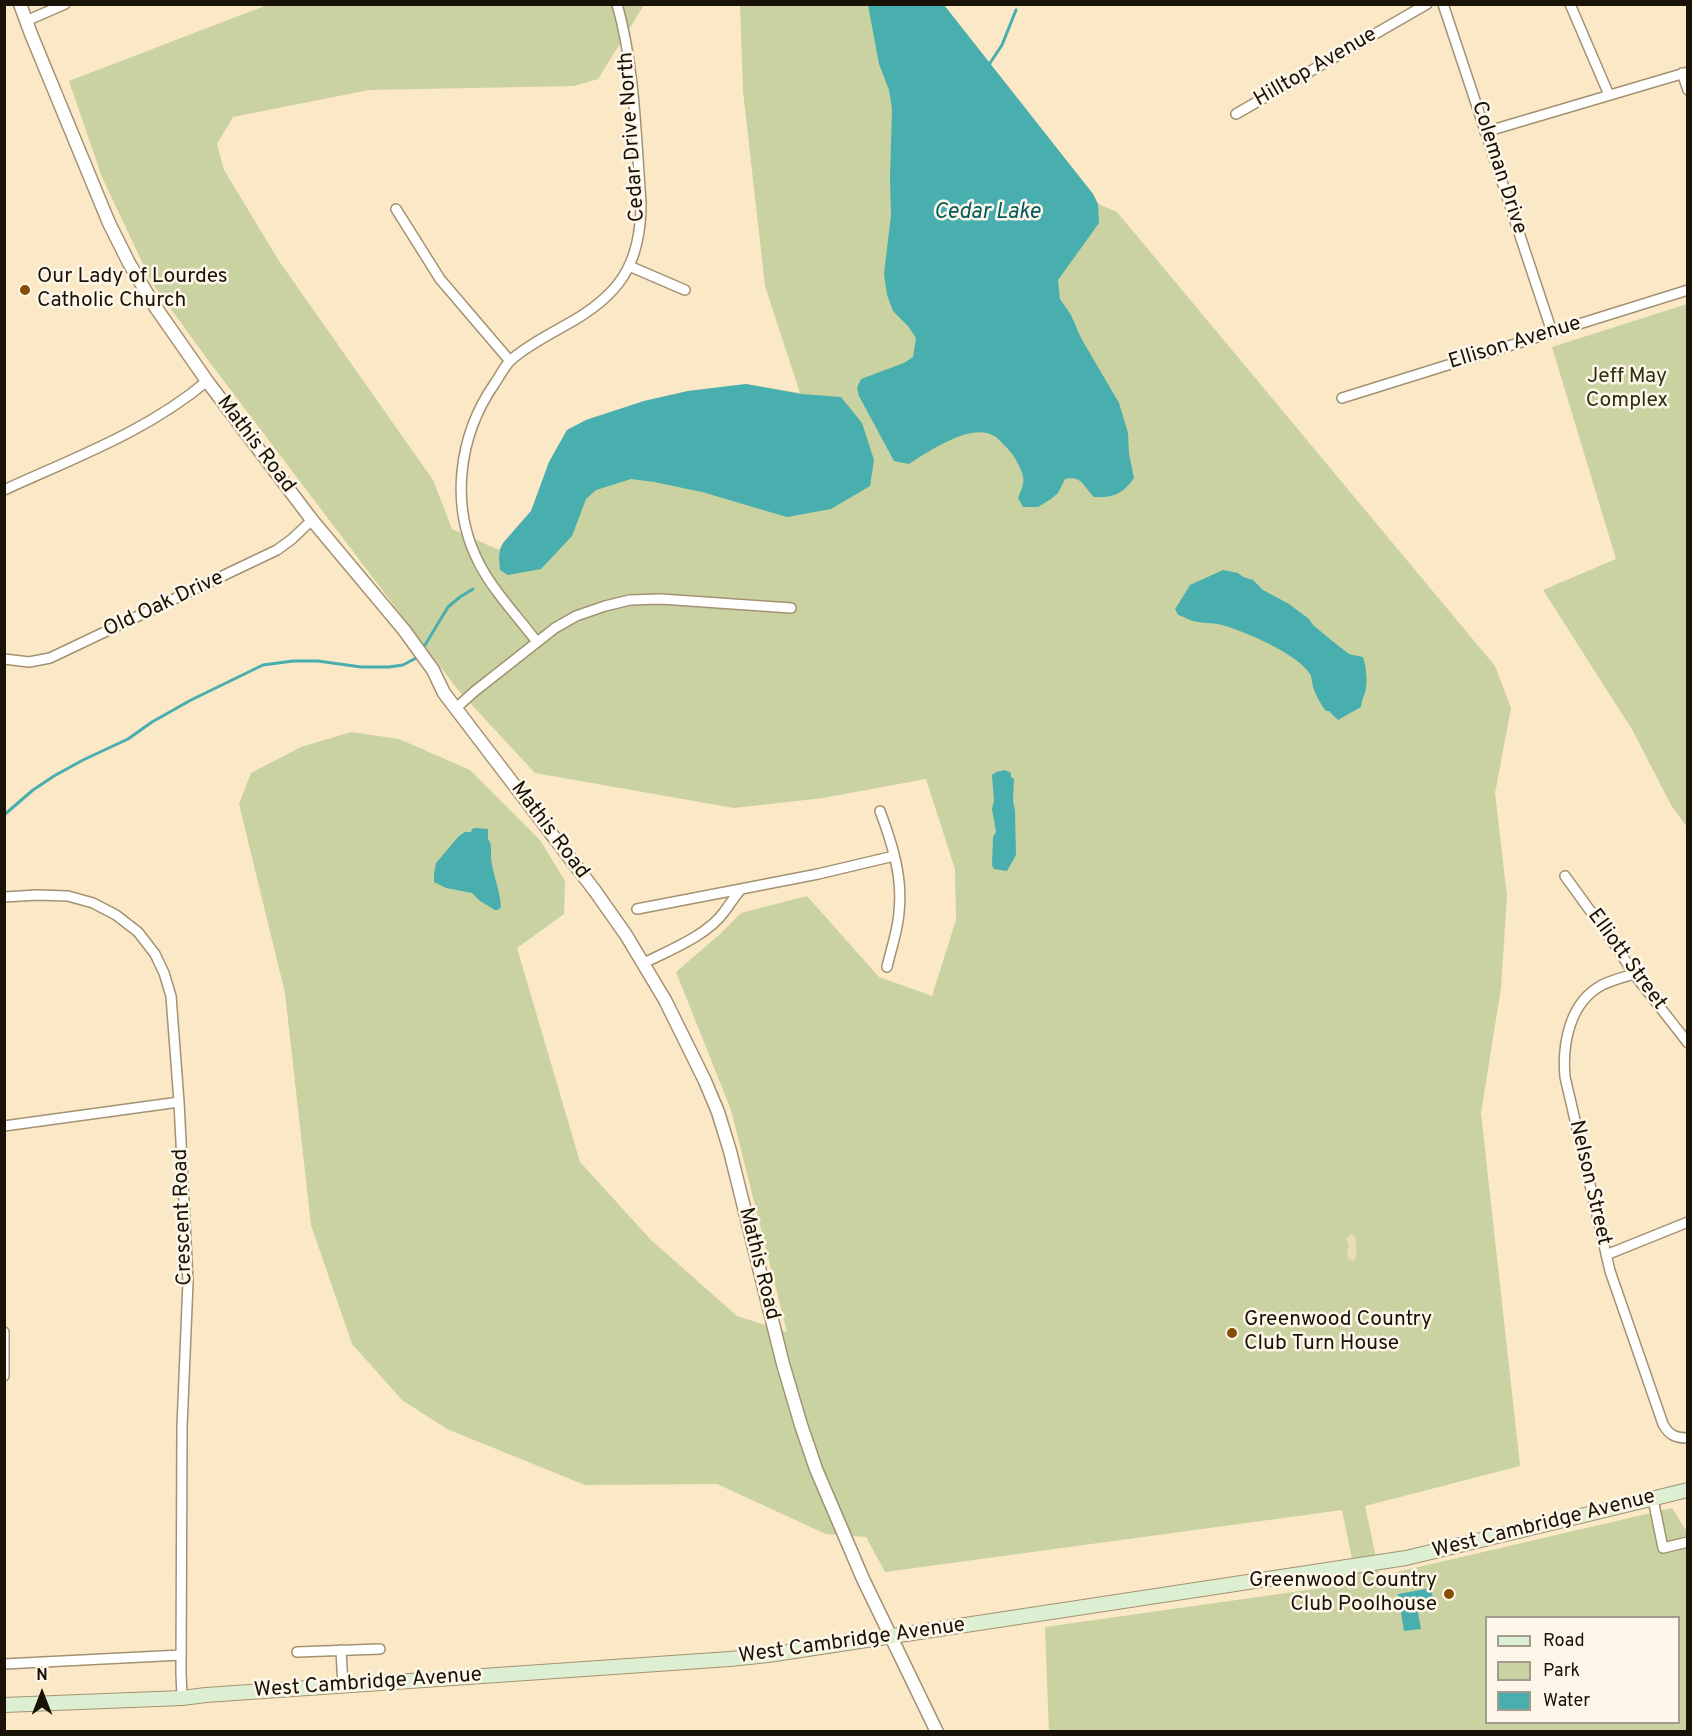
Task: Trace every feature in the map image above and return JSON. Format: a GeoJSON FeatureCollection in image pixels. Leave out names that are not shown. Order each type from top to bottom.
{"type":"FeatureCollection","features":[{"type":"Feature","properties":{"kind":"main road","name":"West Cambridge Avenue"},"geometry":{"type":"LineString","coordinates":[[4,1705],[182,1698],[730,1659],[891,1637],[1406,1558],[1688,1490]]}},
{"type":"Feature","properties":{"kind":"street","name":"Mathis Road"},"geometry":{"type":"LineString","coordinates":[[20,4],[109,223],[154,305],[207,381],[312,520],[404,630],[433,670],[444,693],[595,891],[644,963],[687,1044],[717,1112],[730,1151],[783,1364],[801,1425],[834,1513],[937,1731]]}},
{"type":"Feature","properties":{"kind":"street"},"geometry":{"type":"LineString","coordinates":[[26,21],[65,4]]}},
{"type":"Feature","properties":{"kind":"street","name":"Cedar Drive North"},"geometry":{"type":"LineString","coordinates":[[537,642],[480,566],[468,534],[462,501],[462,463],[471,428],[489,392],[510,361],[534,343],[599,304],[622,280],[639,239],[641,203],[630,70],[624,27],[617,4]]}},
{"type":"Feature","properties":{"kind":"street","name":"Hilltop Avenue"},"geometry":{"type":"LineString","coordinates":[[1236,114],[1427,4]]}},
{"type":"Feature","properties":{"kind":"street","name":"Coleman Drive"},"geometry":{"type":"LineString","coordinates":[[1443,4],[1552,332]]}},
{"type":"Feature","properties":{"kind":"street"},"geometry":{"type":"LineString","coordinates":[[1570,4],[1609,95]]}},
{"type":"Feature","properties":{"kind":"street"},"geometry":{"type":"LineString","coordinates":[[1485,132],[1685,73],[1688,90]]}},
{"type":"Feature","properties":{"kind":"street"},"geometry":{"type":"LineString","coordinates":[[396,209],[440,279],[510,361]]}},
{"type":"Feature","properties":{"kind":"street"},"geometry":{"type":"LineString","coordinates":[[629,266],[685,290]]}},
{"type":"Feature","properties":{"kind":"street","name":"Ellison Avenue"},"geometry":{"type":"LineString","coordinates":[[1342,398],[1688,290]]}},
{"type":"Feature","properties":{"kind":"street"},"geometry":{"type":"LineString","coordinates":[[4,490],[136,429],[171,409],[207,381]]}},
{"type":"Feature","properties":{"kind":"street","name":"Old Oak Drive"},"geometry":{"type":"LineString","coordinates":[[4,659],[29,662],[50,658],[277,550],[312,520]]}},
{"type":"Feature","properties":{"kind":"street"},"geometry":{"type":"LineString","coordinates":[[456,708],[555,628],[576,616],[605,606],[630,600],[661,599],[791,608]]}},
{"type":"Feature","properties":{"kind":"street"},"geometry":{"type":"LineString","coordinates":[[880,812],[894,856],[900,886],[899,913],[887,966]]}},
{"type":"Feature","properties":{"kind":"street"},"geometry":{"type":"LineString","coordinates":[[637,909],[818,874],[894,856]]}},
{"type":"Feature","properties":{"kind":"street","name":"Elliott Street"},"geometry":{"type":"LineString","coordinates":[[1565,876],[1634,974],[1688,1043]]}},
{"type":"Feature","properties":{"kind":"street"},"geometry":{"type":"LineString","coordinates":[[644,963],[696,936],[712,924],[741,889]]}},
{"type":"Feature","properties":{"kind":"street","name":"Crescent Road"},"geometry":{"type":"LineString","coordinates":[[4,897],[58,895],[93,903],[116,915],[128,923],[147,943],[160,963],[171,996],[188,1282],[182,1427],[182,1698]]}},
{"type":"Feature","properties":{"kind":"street","name":"Nelson Street"},"geometry":{"type":"LineString","coordinates":[[1634,974],[1605,983],[1586,998],[1572,1021],[1565,1049],[1564,1066],[1610,1271],[1662,1420],[1669,1434],[1678,1438],[1688,1438]]}},
{"type":"Feature","properties":{"kind":"street"},"geometry":{"type":"LineString","coordinates":[[4,1126],[179,1102]]}},
{"type":"Feature","properties":{"kind":"street"},"geometry":{"type":"LineString","coordinates":[[1606,1255],[1688,1222]]}},
{"type":"Feature","properties":{"kind":"street"},"geometry":{"type":"LineString","coordinates":[[4,1332],[4,1376]]}},
{"type":"Feature","properties":{"kind":"street"},"geometry":{"type":"LineString","coordinates":[[1653,1499],[1663,1548],[1688,1542]]}},
{"type":"Feature","properties":{"kind":"street"},"geometry":{"type":"LineString","coordinates":[[297,1652],[380,1648]]}},
{"type":"Feature","properties":{"kind":"street"},"geometry":{"type":"LineString","coordinates":[[341,1650],[343,1686]]}},
{"type":"Feature","properties":{"kind":"street"},"geometry":{"type":"LineString","coordinates":[[4,1664],[181,1655]]}},
{"type":"Feature","properties":{"kind":"green space"},"geometry":{"type":"Polygon","coordinates":[[[267,5],[644,5],[598,79],[574,86],[369,90],[233,117],[217,144],[224,170],[279,261],[433,480],[452,529],[499,550],[531,511],[549,462],[567,430],[586,420],[644,401],[688,391],[746,384],[800,393],[765,286],[743,91],[740,5],[944,5],[1093,194],[1098,204],[1117,212],[1495,666],[1511,708],[1495,793],[1507,896],[1501,988],[1481,1113],[1520,1466],[1365,1506],[1380,1576],[1672,1508],[1687,1532],[1687,1731],[1049,1731],[1045,1627],[1357,1583],[1342,1510],[885,1572],[866,1537],[826,1534],[717,1484],[585,1485],[447,1429],[402,1400],[352,1344],[311,1225],[285,993],[239,804],[251,773],[301,747],[351,732],[399,739],[470,770],[540,840],[565,881],[564,914],[517,948],[580,1162],[651,1240],[737,1316],[787,1332],[731,1110],[676,972],[741,913],[807,896],[879,977],[932,996],[956,920],[955,869],[926,779],[823,798],[734,808],[535,773],[458,690],[152,283],[102,177],[69,81],[267,5]]]}},
{"type":"Feature","properties":{"kind":"green space","name":"Jeff May Complex"},"geometry":{"type":"Polygon","coordinates":[[[1688,304],[1687,827],[1671,805],[1633,731],[1543,590],[1616,559],[1552,347],[1688,304]]]}},
{"type":"Feature","properties":{"kind":"sand"},"geometry":{"type":"Polygon","coordinates":[[[1350,1234],[1354,1235],[1356,1245],[1354,1261],[1348,1259],[1349,1245],[1346,1239],[1350,1234]]]}},
{"type":"Feature","properties":{"kind":"water","name":"Cedar Lake"},"geometry":{"type":"Polygon","coordinates":[[[868,5],[944,5],[1093,194],[1098,204],[1099,223],[1058,280],[1060,299],[1119,403],[1128,433],[1134,478],[1117,494],[1094,497],[1082,482],[1071,478],[1065,479],[1058,493],[1038,507],[1023,507],[1018,498],[1023,483],[1023,475],[1019,466],[999,440],[985,433],[974,433],[950,440],[909,464],[894,461],[859,396],[857,388],[861,379],[904,363],[913,357],[916,338],[893,311],[887,295],[884,274],[891,215],[892,109],[889,90],[879,64],[868,5]]]}},
{"type":"Feature","properties":{"kind":"water"},"geometry":{"type":"Polygon","coordinates":[[[746,384],[801,394],[841,397],[862,423],[874,460],[870,486],[831,509],[787,517],[702,492],[631,479],[596,490],[586,499],[572,536],[541,569],[508,575],[500,570],[499,558],[503,543],[531,511],[549,462],[567,430],[586,420],[644,401],[688,391],[746,384]]]}},
{"type":"Feature","properties":{"kind":"water"},"geometry":{"type":"Polygon","coordinates":[[[1223,570],[1238,573],[1253,580],[1263,590],[1289,604],[1309,619],[1313,625],[1349,654],[1363,657],[1366,685],[1361,707],[1338,720],[1326,711],[1318,699],[1310,674],[1304,666],[1283,651],[1232,628],[1194,621],[1178,615],[1175,609],[1190,585],[1223,570]]]}},
{"type":"Feature","properties":{"kind":"water"},"geometry":{"type":"Polygon","coordinates":[[[1005,770],[1011,773],[1014,779],[1016,855],[1007,871],[994,869],[992,865],[993,837],[996,832],[992,809],[994,801],[992,775],[1005,770]]]}},
{"type":"Feature","properties":{"kind":"water"},"geometry":{"type":"Polygon","coordinates":[[[475,828],[488,829],[492,864],[501,907],[498,910],[480,901],[472,893],[446,888],[434,882],[436,863],[459,836],[475,828]]]}},
{"type":"Feature","properties":{"kind":"water"},"geometry":{"type":"Polygon","coordinates":[[[1431,1588],[1434,1604],[1417,1607],[1421,1629],[1404,1631],[1398,1594],[1431,1588]]]}},
{"type":"Feature","properties":{"kind":"waterway"},"geometry":{"type":"LineString","coordinates":[[990,63],[1002,45],[1016,10]]}},
{"type":"Feature","properties":{"kind":"waterway"},"geometry":{"type":"LineString","coordinates":[[425,645],[448,607],[473,589]]}},
{"type":"Feature","properties":{"kind":"waterway"},"geometry":{"type":"LineString","coordinates":[[4,815],[33,790],[54,776],[128,739],[152,722],[191,700],[263,665],[293,661],[318,661],[361,667],[389,667],[403,665],[418,657]]}},
{"type":"Feature","properties":{"kind":"place","name":"Our Lady of Lourdes Catholic Church"},"geometry":{"type":"Point","coordinates":[25,290]}},
{"type":"Feature","properties":{"kind":"place","name":"Greenwood Country Club Turn House"},"geometry":{"type":"Point","coordinates":[1232,1333]}},
{"type":"Feature","properties":{"kind":"place","name":"Greenwood Country Club Poolhouse"},"geometry":{"type":"Point","coordinates":[1449,1594]}}]}
